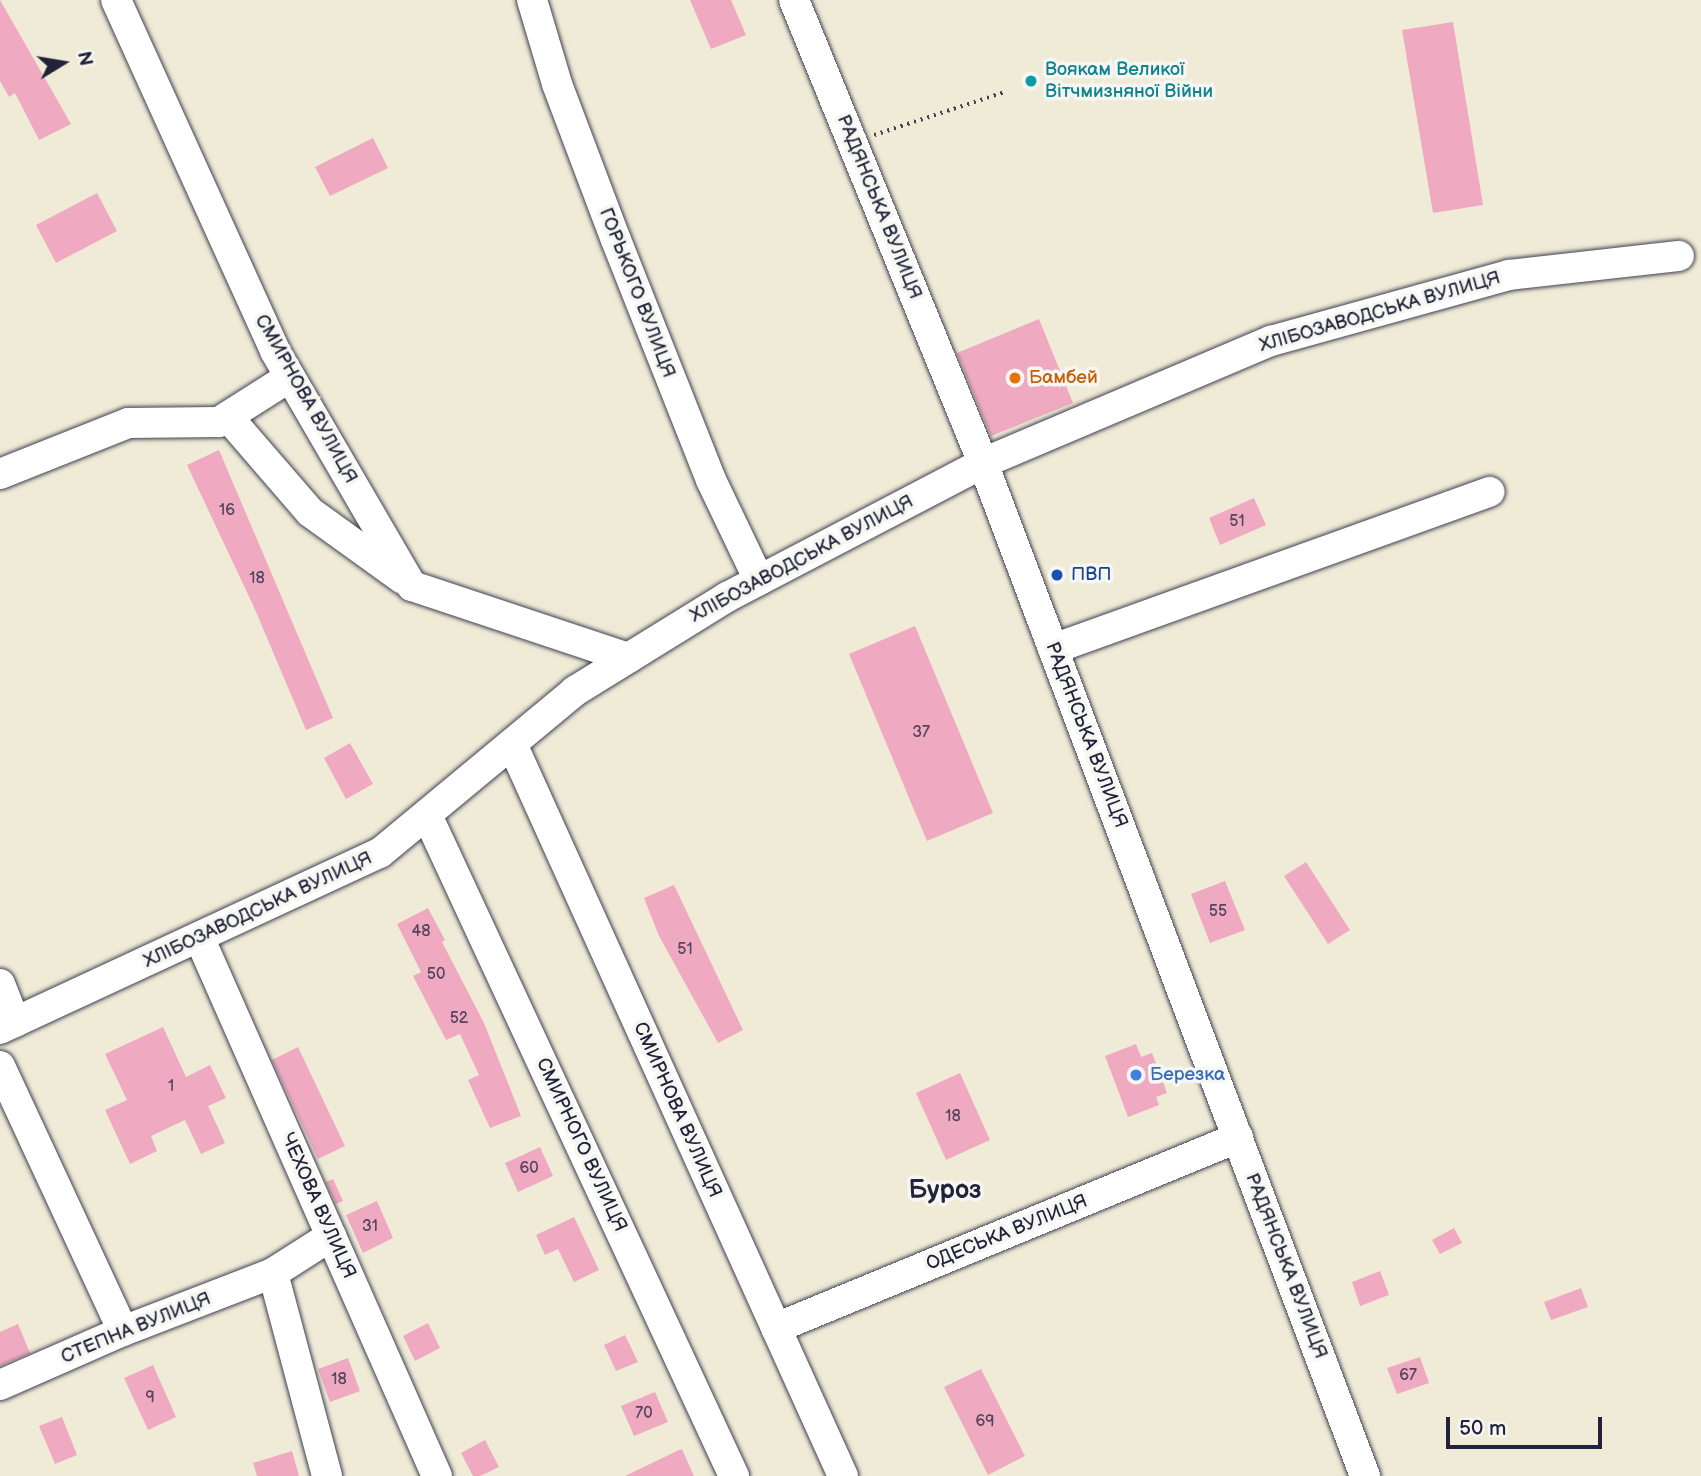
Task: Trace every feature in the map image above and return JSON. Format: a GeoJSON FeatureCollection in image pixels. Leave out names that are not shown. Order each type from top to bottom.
{"type":"FeatureCollection","features":[{"type":"Feature","properties":{"kind":"street","name":"СМИРНОВА ВУЛИЦЯ"},"geometry":{"type":"LineString","coordinates":[[116,0],[275,351],[412,586]]}},
{"type":"Feature","properties":{"kind":"street","name":"ГОРЬКОГО ВУЛИЦЯ"},"geometry":{"type":"LineString","coordinates":[[532,0],[557,84],[621,253],[711,480],[759,580]]}},
{"type":"Feature","properties":{"kind":"street","name":"РАДЯНСЬКА ВУЛИЦЯ"},"geometry":{"type":"LineString","coordinates":[[794,0],[983,463],[1365,1476]]}},
{"type":"Feature","properties":{"kind":"street","name":"ХЛІБОЗАВОДСЬКА ВУЛИЦЯ"},"geometry":{"type":"LineString","coordinates":[[7,1026],[380,853],[575,691],[759,580],[983,463],[1271,341],[1509,275],[1679,256]]}},
{"type":"Feature","properties":{"kind":"street"},"geometry":{"type":"LineString","coordinates":[[0,474],[128,423],[219,422],[290,377]]}},
{"type":"Feature","properties":{"kind":"street"},"geometry":{"type":"LineString","coordinates":[[228,416],[310,512],[412,586],[628,658]]}},
{"type":"Feature","properties":{"kind":"street"},"geometry":{"type":"LineString","coordinates":[[1054,649],[1490,492]]}},
{"type":"Feature","properties":{"kind":"street","name":"СМИРНОВА ВУЛИЦЯ"},"geometry":{"type":"LineString","coordinates":[[512,744],[843,1476]]}},
{"type":"Feature","properties":{"kind":"street","name":"СМИРНОГО ВУЛИЦЯ"},"geometry":{"type":"LineString","coordinates":[[427,815],[734,1476]]}},
{"type":"Feature","properties":{"kind":"street","name":"ЧЕХОВА ВУЛИЦЯ"},"geometry":{"type":"LineString","coordinates":[[199,937],[437,1476]]}},
{"type":"Feature","properties":{"kind":"street"},"geometry":{"type":"LineString","coordinates":[[0,984],[7,1026]]}},
{"type":"Feature","properties":{"kind":"street"},"geometry":{"type":"LineString","coordinates":[[0,1066],[123,1331]]}},
{"type":"Feature","properties":{"kind":"street","name":"ОДЕСЬКА ВУЛИЦЯ"},"geometry":{"type":"LineString","coordinates":[[776,1328],[1238,1138]]}},
{"type":"Feature","properties":{"kind":"street","name":"СТЕПНА ВУЛИЦЯ"},"geometry":{"type":"LineString","coordinates":[[0,1385],[123,1331],[273,1273],[331,1237]]}},
{"type":"Feature","properties":{"kind":"street"},"geometry":{"type":"LineString","coordinates":[[273,1273],[327,1476]]}},
{"type":"Feature","properties":{"kind":"path"},"geometry":{"type":"LineString","coordinates":[[852,142],[1005,92]]}},
{"type":"Feature","properties":{"kind":"building"},"geometry":{"type":"Polygon","coordinates":[[[0,0],[71,124],[39,140],[15,93],[9,97],[0,81],[0,0]]]}},
{"type":"Feature","properties":{"kind":"building"},"geometry":{"type":"Polygon","coordinates":[[[690,0],[731,0],[746,35],[711,49],[690,0]]]}},
{"type":"Feature","properties":{"kind":"building"},"geometry":{"type":"Polygon","coordinates":[[[1453,22],[1483,205],[1433,213],[1402,30],[1453,22]]]}},
{"type":"Feature","properties":{"kind":"building"},"geometry":{"type":"Polygon","coordinates":[[[373,138],[388,168],[330,196],[315,167],[373,138]]]}},
{"type":"Feature","properties":{"kind":"building"},"geometry":{"type":"Polygon","coordinates":[[[97,193],[117,231],[56,263],[36,225],[97,193]]]}},
{"type":"Feature","properties":{"kind":"building","name":"Бамбей"},"geometry":{"type":"Polygon","coordinates":[[[1039,319],[1073,403],[991,436],[957,353],[1039,319]]]}},
{"type":"Feature","properties":{"kind":"building"},"geometry":{"type":"Polygon","coordinates":[[[219,450],[333,718],[306,730],[253,605],[187,465],[219,450]]]}},
{"type":"Feature","properties":{"kind":"building"},"geometry":{"type":"Polygon","coordinates":[[[1254,498],[1266,525],[1220,545],[1209,518],[1254,498]]]}},
{"type":"Feature","properties":{"kind":"building"},"geometry":{"type":"Polygon","coordinates":[[[915,626],[993,813],[927,841],[849,654],[915,626]]]}},
{"type":"Feature","properties":{"kind":"building"},"geometry":{"type":"Polygon","coordinates":[[[350,743],[373,784],[346,799],[324,758],[350,743]]]}},
{"type":"Feature","properties":{"kind":"building"},"geometry":{"type":"Polygon","coordinates":[[[1306,862],[1350,930],[1328,944],[1284,876],[1306,862]]]}},
{"type":"Feature","properties":{"kind":"building"},"geometry":{"type":"Polygon","coordinates":[[[1225,881],[1245,930],[1210,943],[1191,894],[1225,881]]]}},
{"type":"Feature","properties":{"kind":"building"},"geometry":{"type":"Polygon","coordinates":[[[674,885],[743,1030],[718,1043],[659,936],[644,898],[674,885]]]}},
{"type":"Feature","properties":{"kind":"building"},"geometry":{"type":"Polygon","coordinates":[[[428,908],[445,940],[442,942],[484,1023],[521,1116],[490,1128],[468,1080],[479,1075],[460,1034],[446,1040],[413,976],[421,972],[397,924],[428,908]]]}},
{"type":"Feature","properties":{"kind":"building"},"geometry":{"type":"Polygon","coordinates":[[[163,1027],[186,1077],[210,1065],[226,1098],[208,1106],[225,1143],[201,1154],[185,1120],[151,1136],[157,1151],[130,1164],[105,1110],[127,1100],[105,1054],[163,1027]]]}},
{"type":"Feature","properties":{"kind":"building","name":"Березка"},"geometry":{"type":"Polygon","coordinates":[[[1136,1044],[1141,1057],[1152,1053],[1167,1093],[1156,1097],[1159,1105],[1128,1117],[1105,1056],[1136,1044]]]}},
{"type":"Feature","properties":{"kind":"building"},"geometry":{"type":"Polygon","coordinates":[[[298,1047],[345,1146],[318,1159],[272,1060],[298,1047]]]}},
{"type":"Feature","properties":{"kind":"building"},"geometry":{"type":"Polygon","coordinates":[[[960,1073],[990,1140],[946,1160],[916,1093],[960,1073]]]}},
{"type":"Feature","properties":{"kind":"building"},"geometry":{"type":"Polygon","coordinates":[[[540,1147],[553,1176],[518,1192],[505,1163],[540,1147]]]}},
{"type":"Feature","properties":{"kind":"building"},"geometry":{"type":"Polygon","coordinates":[[[333,1179],[343,1201],[336,1204],[326,1182],[333,1179]]]}},
{"type":"Feature","properties":{"kind":"building"},"geometry":{"type":"Polygon","coordinates":[[[377,1201],[393,1238],[363,1253],[346,1215],[377,1201]]]}},
{"type":"Feature","properties":{"kind":"building"},"geometry":{"type":"Polygon","coordinates":[[[574,1217],[599,1270],[574,1282],[558,1249],[545,1255],[536,1235],[574,1217]]]}},
{"type":"Feature","properties":{"kind":"building"},"geometry":{"type":"Polygon","coordinates":[[[1454,1228],[1462,1243],[1440,1254],[1432,1240],[1454,1228]]]}},
{"type":"Feature","properties":{"kind":"building"},"geometry":{"type":"Polygon","coordinates":[[[1380,1271],[1389,1295],[1360,1306],[1352,1282],[1380,1271]]]}},
{"type":"Feature","properties":{"kind":"building"},"geometry":{"type":"Polygon","coordinates":[[[1581,1288],[1588,1307],[1551,1320],[1544,1302],[1581,1288]]]}},
{"type":"Feature","properties":{"kind":"building"},"geometry":{"type":"Polygon","coordinates":[[[428,1323],[440,1348],[415,1361],[403,1336],[428,1323]]]}},
{"type":"Feature","properties":{"kind":"building"},"geometry":{"type":"Polygon","coordinates":[[[18,1324],[30,1353],[0,1366],[0,1332],[18,1324]]]}},
{"type":"Feature","properties":{"kind":"building"},"geometry":{"type":"Polygon","coordinates":[[[625,1335],[638,1362],[616,1371],[604,1345],[625,1335]]]}},
{"type":"Feature","properties":{"kind":"building"},"geometry":{"type":"Polygon","coordinates":[[[1420,1357],[1429,1383],[1397,1394],[1387,1368],[1420,1357]]]}},
{"type":"Feature","properties":{"kind":"building"},"geometry":{"type":"Polygon","coordinates":[[[348,1358],[360,1391],[330,1402],[318,1369],[348,1358]]]}},
{"type":"Feature","properties":{"kind":"building"},"geometry":{"type":"Polygon","coordinates":[[[153,1365],[176,1417],[148,1430],[124,1378],[153,1365]]]}},
{"type":"Feature","properties":{"kind":"building"},"geometry":{"type":"Polygon","coordinates":[[[981,1369],[1025,1456],[988,1475],[944,1387],[981,1369]]]}},
{"type":"Feature","properties":{"kind":"building"},"geometry":{"type":"Polygon","coordinates":[[[655,1392],[668,1422],[634,1436],[621,1406],[655,1392]]]}},
{"type":"Feature","properties":{"kind":"building"},"geometry":{"type":"Polygon","coordinates":[[[62,1417],[77,1455],[55,1464],[39,1426],[62,1417]]]}},
{"type":"Feature","properties":{"kind":"building"},"geometry":{"type":"Polygon","coordinates":[[[485,1440],[499,1467],[480,1476],[473,1476],[461,1453],[485,1440]]]}},
{"type":"Feature","properties":{"kind":"building"},"geometry":{"type":"Polygon","coordinates":[[[682,1449],[694,1476],[625,1476],[679,1450],[682,1449]]]}},
{"type":"Feature","properties":{"kind":"building"},"geometry":{"type":"Polygon","coordinates":[[[292,1451],[299,1476],[257,1476],[253,1463],[292,1451]]]}},
{"type":"Feature","properties":{"kind":"place","name":"Воякам Великої Вітчмизняної Війни"},"geometry":{"type":"Point","coordinates":[1031,81]}},
{"type":"Feature","properties":{"kind":"place","name":"Бамбей"},"geometry":{"type":"Point","coordinates":[1015,378]}},
{"type":"Feature","properties":{"kind":"place","name":"ПВП"},"geometry":{"type":"Point","coordinates":[1057,575]}},
{"type":"Feature","properties":{"kind":"place","name":"Березка"},"geometry":{"type":"Point","coordinates":[1136,1075]}},
{"type":"Feature","properties":{"kind":"district","name":"Буроз"},"geometry":{"type":"Point","coordinates":[945,1191]}}]}
